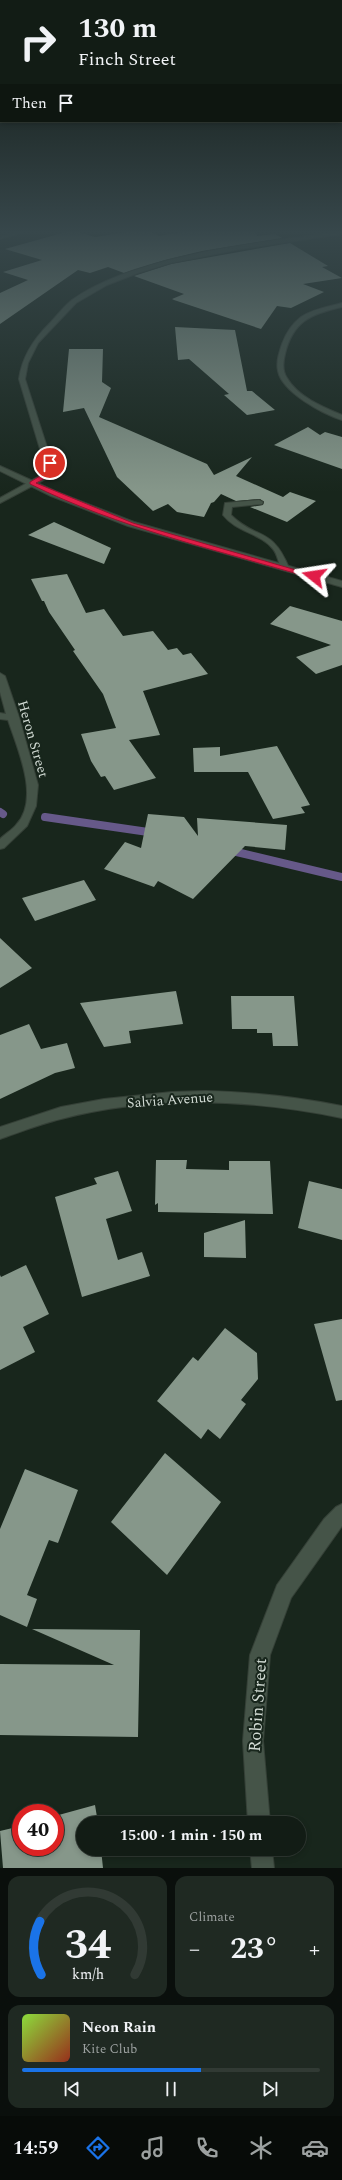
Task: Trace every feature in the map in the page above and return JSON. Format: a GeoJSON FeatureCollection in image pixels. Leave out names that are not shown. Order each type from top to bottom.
{"type":"FeatureCollection","features":[{"type":"Feature","properties":{"kind":"street"},"geometry":{"type":"LineString","coordinates":[[0,501],[48,474],[50,469],[22,379],[23,368],[28,355],[38,339],[57,319]]}},
{"type":"Feature","properties":{"kind":"street"},"geometry":{"type":"LineString","coordinates":[[302,319],[294,326],[288,334],[281,358],[280,369],[284,380],[292,389],[323,409],[342,418]]}},
{"type":"Feature","properties":{"kind":"street"},"geometry":{"type":"LineString","coordinates":[[0,468],[68,500],[130,524],[342,584]]}},
{"type":"Feature","properties":{"kind":"street"},"geometry":{"type":"LineString","coordinates":[[259,502],[228,505],[227,515],[240,527],[267,540],[275,546],[286,568]]}},
{"type":"Feature","properties":{"kind":"street","name":"Heron Street"},"geometry":{"type":"LineString","coordinates":[[0,676],[14,717],[33,785],[31,806],[22,826],[0,845]]}},
{"type":"Feature","properties":{"kind":"street"},"geometry":{"type":"LineString","coordinates":[[0,716],[14,717]]}},
{"type":"Feature","properties":{"kind":"street","name":"Salvia Avenue"},"geometry":{"type":"LineString","coordinates":[[0,1132],[69,1112],[144,1100],[219,1096],[303,1103],[342,1112]]}},
{"type":"Feature","properties":{"kind":"street","name":"Robin Street"},"geometry":{"type":"LineString","coordinates":[[258,1816],[253,1741],[260,1655],[284,1592],[330,1525],[342,1513]]}},
{"type":"Feature","properties":{"kind":"street"},"geometry":{"type":"LineString","coordinates":[[261,1856],[262,1868]]}},
{"type":"Feature","properties":{"kind":"building"},"geometry":{"type":"Polygon","coordinates":[[[0,319],[7,319],[0,324],[0,319]]]}},
{"type":"Feature","properties":{"kind":"building"},"geometry":{"type":"Polygon","coordinates":[[[232,319],[268,319],[261,329],[232,319]]]}},
{"type":"Feature","properties":{"kind":"building"},"geometry":{"type":"Polygon","coordinates":[[[175,327],[235,330],[247,391],[252,391],[275,410],[247,415],[224,395],[229,394],[189,359],[178,360],[175,327]]]}},
{"type":"Feature","properties":{"kind":"building"},"geometry":{"type":"Polygon","coordinates":[[[69,349],[103,349],[102,382],[111,388],[99,417],[207,464],[214,475],[252,457],[236,476],[283,497],[290,492],[316,501],[287,522],[250,507],[263,505],[264,502],[260,499],[236,501],[221,494],[214,502],[211,503],[204,517],[177,512],[168,504],[153,511],[117,477],[84,408],[63,412],[69,349]]]}},
{"type":"Feature","properties":{"kind":"building"},"geometry":{"type":"Polygon","coordinates":[[[308,427],[320,435],[325,432],[342,437],[342,469],[274,445],[308,427]]]}},
{"type":"Feature","properties":{"kind":"building"},"geometry":{"type":"Polygon","coordinates":[[[54,522],[111,548],[104,564],[28,535],[54,522]]]}},
{"type":"Feature","properties":{"kind":"building"},"geometry":{"type":"Polygon","coordinates":[[[67,574],[86,613],[104,609],[123,636],[153,631],[168,650],[177,648],[183,655],[191,653],[208,674],[143,691],[160,735],[129,740],[156,778],[114,790],[105,776],[101,777],[91,761],[81,734],[116,728],[103,694],[73,651],[75,650],[49,612],[44,601],[42,601],[31,579],[67,574]]]}},
{"type":"Feature","properties":{"kind":"building"},"geometry":{"type":"Polygon","coordinates":[[[290,606],[342,621],[342,665],[316,674],[296,657],[331,645],[270,624],[290,606]]]}},
{"type":"Feature","properties":{"kind":"building"},"geometry":{"type":"Polygon","coordinates":[[[277,746],[310,805],[301,807],[305,813],[273,819],[248,772],[194,772],[193,748],[220,747],[220,756],[277,746]]]}},
{"type":"Feature","properties":{"kind":"building"},"geometry":{"type":"Polygon","coordinates":[[[148,814],[184,817],[198,836],[197,818],[287,825],[285,850],[245,846],[193,899],[158,881],[154,887],[104,869],[125,842],[141,848],[148,814]]]}},
{"type":"Feature","properties":{"kind":"building"},"geometry":{"type":"Polygon","coordinates":[[[84,880],[96,900],[35,921],[22,898],[84,880]]]}},
{"type":"Feature","properties":{"kind":"building"},"geometry":{"type":"Polygon","coordinates":[[[0,938],[32,968],[0,988],[0,938]]]}},
{"type":"Feature","properties":{"kind":"building"},"geometry":{"type":"Polygon","coordinates":[[[176,991],[183,1024],[129,1031],[131,1043],[104,1047],[80,1003],[176,991]]]}},
{"type":"Feature","properties":{"kind":"building"},"geometry":{"type":"Polygon","coordinates":[[[231,996],[294,996],[298,1046],[273,1046],[272,1033],[257,1033],[257,1029],[232,1029],[231,996]]]}},
{"type":"Feature","properties":{"kind":"building"},"geometry":{"type":"Polygon","coordinates":[[[29,1024],[41,1049],[67,1043],[75,1068],[55,1073],[0,1099],[0,1035],[29,1024]]]}},
{"type":"Feature","properties":{"kind":"building"},"geometry":{"type":"Polygon","coordinates":[[[156,1160],[187,1160],[186,1169],[229,1170],[229,1161],[270,1161],[273,1214],[158,1212],[158,1203],[155,1205],[156,1160]]]}},
{"type":"Feature","properties":{"kind":"building"},"geometry":{"type":"Polygon","coordinates":[[[118,1171],[132,1211],[106,1219],[118,1260],[142,1252],[150,1276],[82,1297],[55,1197],[97,1184],[94,1178],[118,1171]]]}},
{"type":"Feature","properties":{"kind":"building"},"geometry":{"type":"Polygon","coordinates":[[[309,1181],[342,1189],[342,1240],[298,1228],[309,1181]]]}},
{"type":"Feature","properties":{"kind":"building"},"geometry":{"type":"Polygon","coordinates":[[[245,1220],[246,1258],[204,1257],[204,1233],[245,1220]]]}},
{"type":"Feature","properties":{"kind":"building"},"geometry":{"type":"Polygon","coordinates":[[[26,1265],[49,1314],[23,1327],[35,1352],[0,1370],[0,1275],[1,1277],[26,1265]]]}},
{"type":"Feature","properties":{"kind":"building"},"geometry":{"type":"Polygon","coordinates":[[[342,1319],[342,1400],[336,1401],[314,1324],[342,1319]]]}},
{"type":"Feature","properties":{"kind":"building"},"geometry":{"type":"Polygon","coordinates":[[[225,1328],[257,1353],[258,1379],[241,1400],[246,1404],[220,1439],[208,1429],[201,1439],[157,1401],[193,1357],[198,1361],[225,1328]]]}},
{"type":"Feature","properties":{"kind":"building"},"geometry":{"type":"Polygon","coordinates":[[[165,1453],[221,1502],[167,1575],[111,1522],[165,1453]]]}},
{"type":"Feature","properties":{"kind":"building"},"geometry":{"type":"Polygon","coordinates":[[[25,1469],[78,1490],[58,1543],[49,1540],[27,1595],[37,1599],[27,1627],[0,1615],[0,1529],[25,1469]]]}},
{"type":"Feature","properties":{"kind":"building"},"geometry":{"type":"Polygon","coordinates":[[[32,1629],[140,1630],[138,1737],[0,1735],[0,1664],[114,1665],[32,1629]]]}},
{"type":"Feature","properties":{"kind":"building"},"geometry":{"type":"Polygon","coordinates":[[[95,1805],[97,1816],[76,1816],[76,1856],[102,1856],[103,1868],[3,1868],[0,1831],[12,1828],[12,1856],[64,1856],[64,1814],[95,1805]]]}},
{"type":"Feature","properties":{"kind":"waterway"},"geometry":{"type":"LineString","coordinates":[[45,817],[155,833]]}},
{"type":"Feature","properties":{"kind":"waterway"},"geometry":{"type":"LineString","coordinates":[[228,850],[342,877]]}},
{"type":"Feature","properties":{"kind":"route"},"geometry":{"type":"LineString","coordinates":[[50,463],[48,474],[32,483],[54,494],[130,524],[314,576]]}}]}
